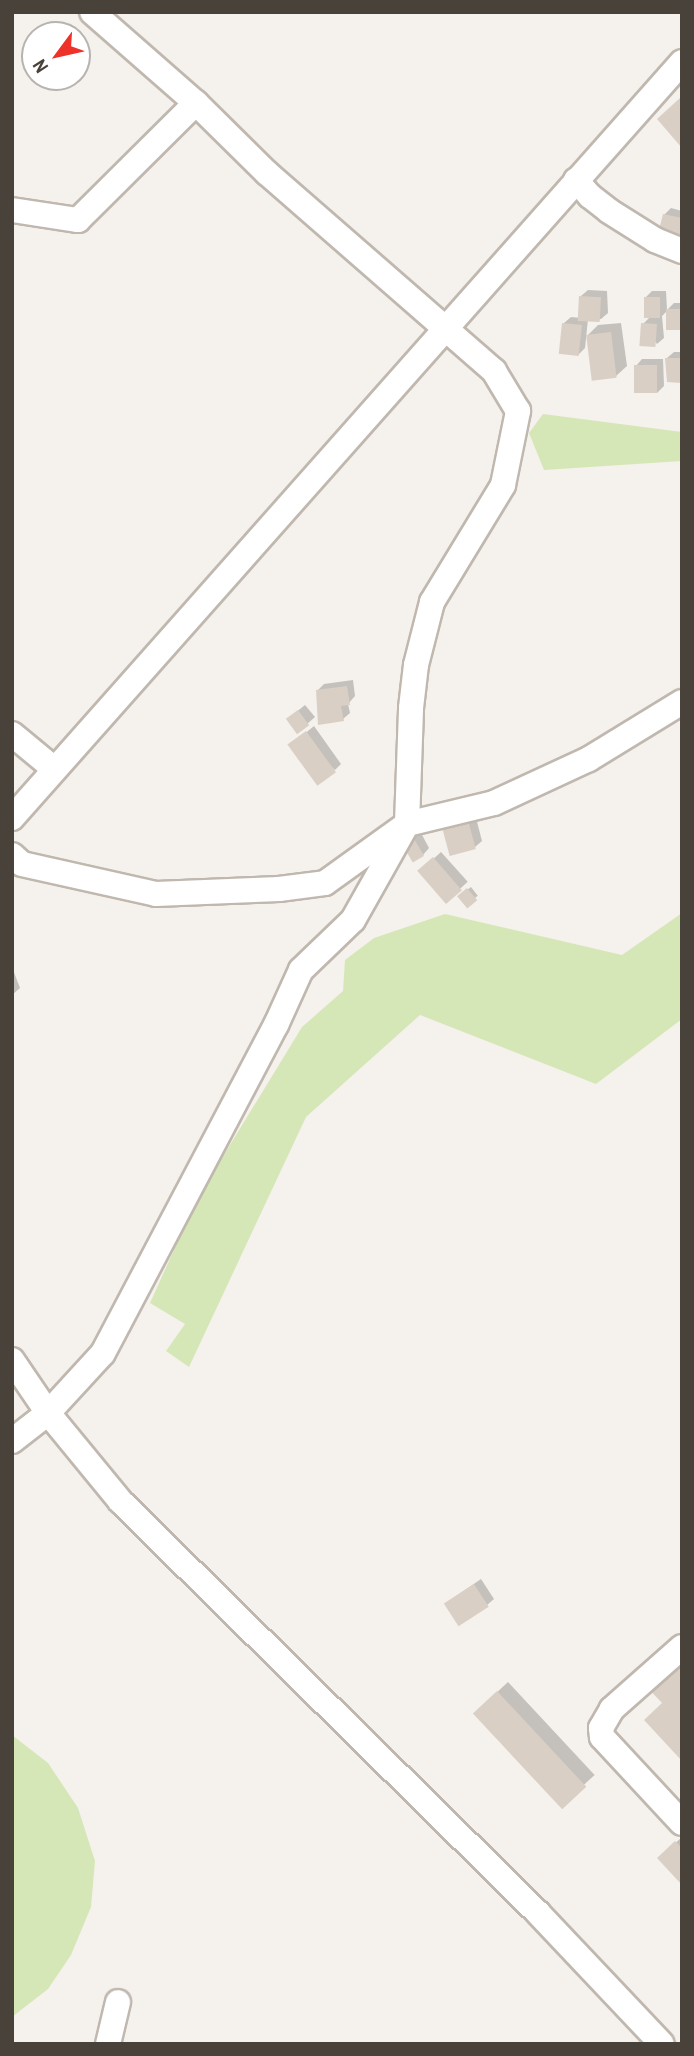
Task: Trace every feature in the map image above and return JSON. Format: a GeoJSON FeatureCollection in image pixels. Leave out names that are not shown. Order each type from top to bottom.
{"type":"FeatureCollection","features":[{"type":"Feature","properties":{"kind":"street"},"geometry":{"type":"LineString","coordinates":[[12,1441],[48,1413],[103,1353],[276,1025],[301,970],[353,920],[407,824],[411,708],[416,665],[432,602],[503,485],[518,411],[494,371],[443,330],[267,173],[196,103],[92,12]]}},
{"type":"Feature","properties":{"kind":"street"},"geometry":{"type":"LineString","coordinates":[[12,818],[53,768],[682,62]]}},
{"type":"Feature","properties":{"kind":"street"},"geometry":{"type":"LineString","coordinates":[[12,210],[78,220],[196,103]]}},
{"type":"Feature","properties":{"kind":"street"},"geometry":{"type":"LineString","coordinates":[[576,180],[590,197],[609,211],[655,240],[682,251]]}},
{"type":"Feature","properties":{"kind":"street"},"geometry":{"type":"LineString","coordinates":[[12,855],[22,864],[156,894],[279,890],[325,883],[407,824],[494,803],[589,759],[682,702]]}},
{"type":"Feature","properties":{"kind":"street"},"geometry":{"type":"LineString","coordinates":[[12,734],[53,768]]}},
{"type":"Feature","properties":{"kind":"street"},"geometry":{"type":"LineString","coordinates":[[12,1360],[48,1413],[121,1502],[538,1913],[662,2044]]}},
{"type":"Feature","properties":{"kind":"street"},"geometry":{"type":"LineString","coordinates":[[682,1647],[612,1709],[601,1728],[602,1737],[682,1823]]}},
{"type":"Feature","properties":{"kind":"street"},"geometry":{"type":"LineString","coordinates":[[108,2044],[118,2003]]}},
{"type":"Feature","properties":{"kind":"green space"},"geometry":{"type":"Polygon","coordinates":[[[543,414],[682,432],[682,461],[544,470],[529,433],[543,414]]]}},
{"type":"Feature","properties":{"kind":"green space"},"geometry":{"type":"Polygon","coordinates":[[[682,913],[682,1019],[596,1084],[420,1015],[306,1117],[189,1367],[166,1351],[185,1324],[150,1303],[197,1199],[302,1027],[343,991],[345,960],[374,938],[445,914],[622,955],[682,913]]]}},
{"type":"Feature","properties":{"kind":"green space"},"geometry":{"type":"Polygon","coordinates":[[[12,1735],[48,1763],[78,1808],[95,1861],[91,1907],[71,1955],[48,1989],[12,2017],[12,1735]]]}},
{"type":"Feature","properties":{"kind":"building"},"geometry":{"type":"Polygon","coordinates":[[[682,99],[682,148],[657,119],[682,99]]]}},
{"type":"Feature","properties":{"kind":"building"},"geometry":{"type":"Polygon","coordinates":[[[663,214],[682,218],[682,240],[658,234],[663,214]]]}},
{"type":"Feature","properties":{"kind":"building"},"geometry":{"type":"Polygon","coordinates":[[[579,296],[601,297],[600,322],[578,321],[579,296]]]}},
{"type":"Feature","properties":{"kind":"building"},"geometry":{"type":"Polygon","coordinates":[[[644,297],[660,297],[660,318],[644,318],[644,297]]]}},
{"type":"Feature","properties":{"kind":"building"},"geometry":{"type":"Polygon","coordinates":[[[666,309],[682,309],[682,330],[666,330],[666,309]]]}},
{"type":"Feature","properties":{"kind":"building"},"geometry":{"type":"Polygon","coordinates":[[[562,323],[582,325],[579,356],[559,354],[562,323]]]}},
{"type":"Feature","properties":{"kind":"building"},"geometry":{"type":"Polygon","coordinates":[[[641,323],[657,324],[655,347],[639,346],[641,323]]]}},
{"type":"Feature","properties":{"kind":"building"},"geometry":{"type":"Polygon","coordinates":[[[611,332],[617,378],[592,381],[586,335],[611,332]]]}},
{"type":"Feature","properties":{"kind":"building"},"geometry":{"type":"Polygon","coordinates":[[[665,358],[682,358],[682,383],[667,382],[665,358]]]}},
{"type":"Feature","properties":{"kind":"building"},"geometry":{"type":"Polygon","coordinates":[[[634,365],[657,365],[657,393],[634,393],[634,365]]]}},
{"type":"Feature","properties":{"kind":"building"},"geometry":{"type":"Polygon","coordinates":[[[347,686],[350,705],[341,706],[344,721],[318,725],[316,690],[347,686]]]}},
{"type":"Feature","properties":{"kind":"building"},"geometry":{"type":"Polygon","coordinates":[[[298,710],[309,725],[297,734],[286,719],[298,710]]]}},
{"type":"Feature","properties":{"kind":"building"},"geometry":{"type":"Polygon","coordinates":[[[306,731],[336,772],[317,786],[287,745],[306,731]]]}},
{"type":"Feature","properties":{"kind":"building"},"geometry":{"type":"Polygon","coordinates":[[[468,820],[476,849],[450,856],[442,827],[468,820]]]}},
{"type":"Feature","properties":{"kind":"building"},"geometry":{"type":"Polygon","coordinates":[[[413,837],[424,856],[413,863],[402,844],[413,837]]]}},
{"type":"Feature","properties":{"kind":"building"},"geometry":{"type":"Polygon","coordinates":[[[433,857],[462,890],[446,904],[417,871],[433,857]]]}},
{"type":"Feature","properties":{"kind":"building"},"geometry":{"type":"Polygon","coordinates":[[[467,888],[477,900],[467,909],[457,896],[467,888]]]}},
{"type":"Feature","properties":{"kind":"building"},"geometry":{"type":"Polygon","coordinates":[[[474,1584],[489,1607],[459,1626],[444,1604],[474,1584]]]}},
{"type":"Feature","properties":{"kind":"building"},"geometry":{"type":"Polygon","coordinates":[[[682,1651],[682,1761],[644,1720],[662,1703],[645,1685],[682,1651]]]}},
{"type":"Feature","properties":{"kind":"building"},"geometry":{"type":"Polygon","coordinates":[[[497,1691],[586,1787],[562,1809],[473,1714],[497,1691]]]}},
{"type":"Feature","properties":{"kind":"building"},"geometry":{"type":"Polygon","coordinates":[[[675,1841],[682,1848],[682,1885],[657,1858],[675,1841]]]}}]}
